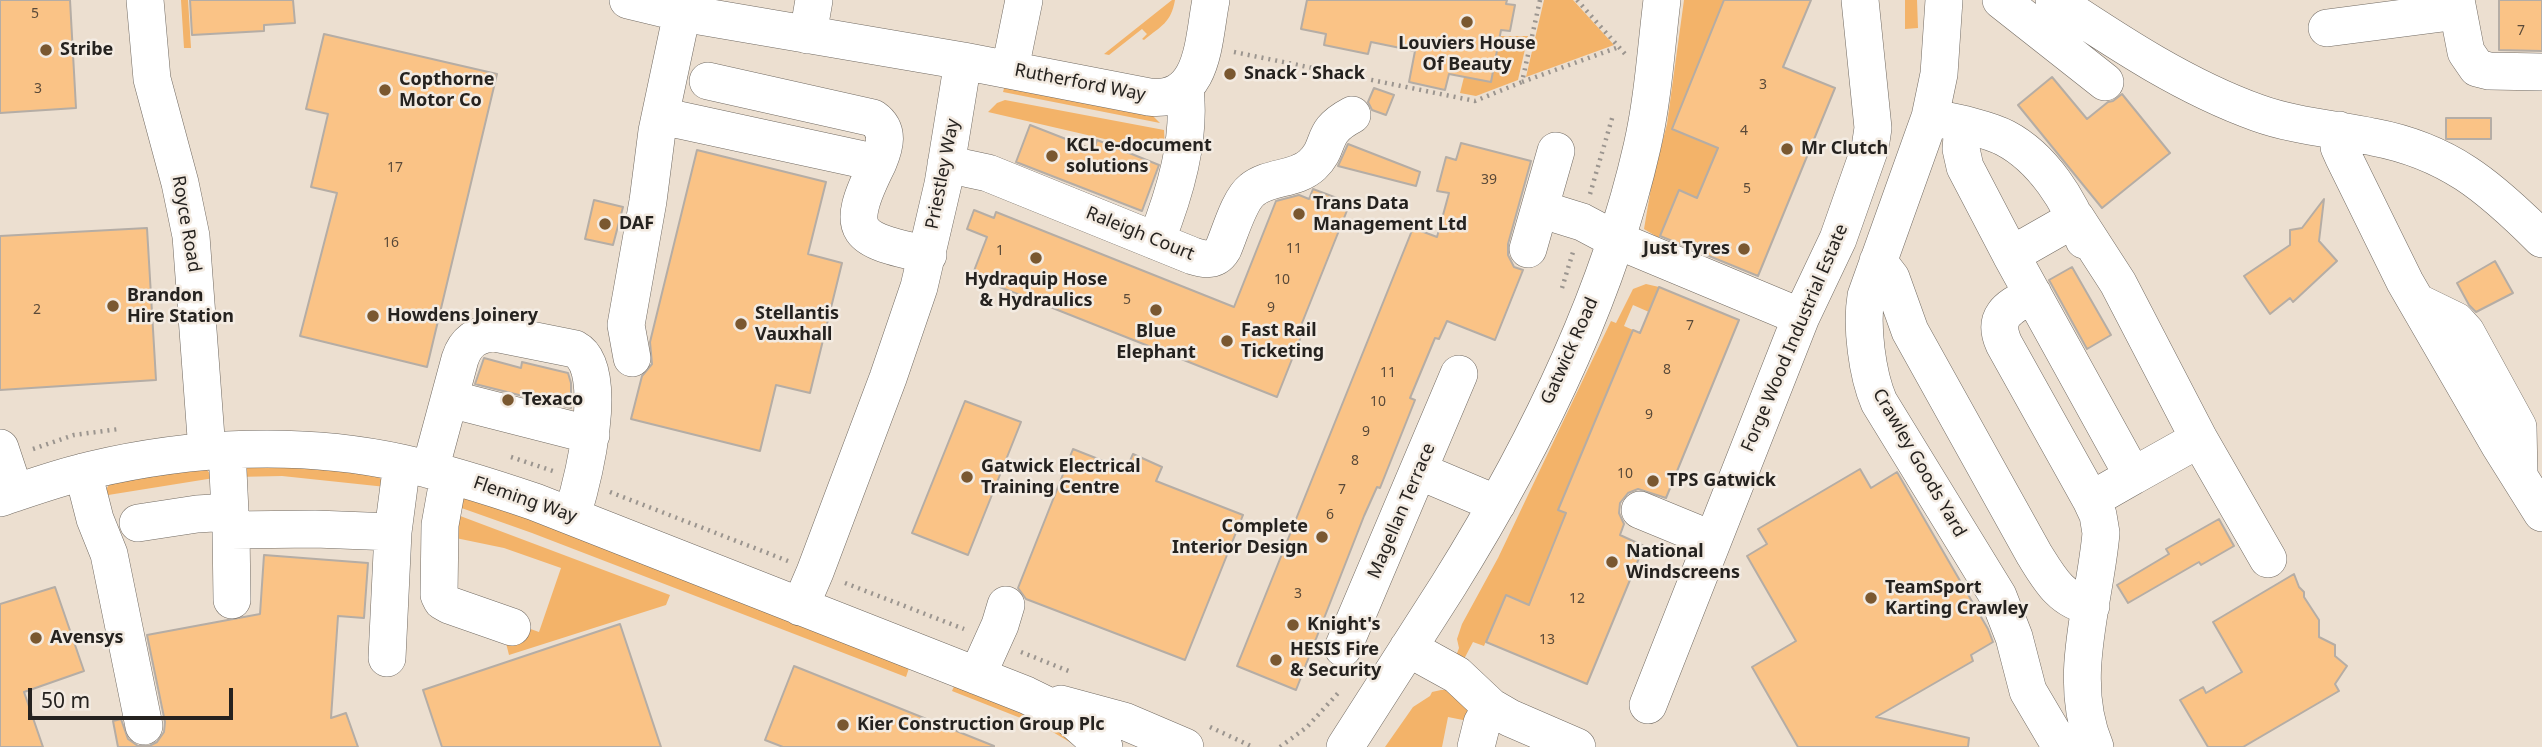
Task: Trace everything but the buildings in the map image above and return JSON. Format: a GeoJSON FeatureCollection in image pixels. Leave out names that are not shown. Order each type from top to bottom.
{"type":"FeatureCollection","features":[{"type":"Feature","properties":{"kind":"street","name":"Royce Road"},"geometry":{"type":"LineString","coordinates":[[145,0],[152,79],[180,183],[191,236],[217,451],[230,521],[232,600]]}},
{"type":"Feature","properties":{"kind":"street"},"geometry":{"type":"LineString","coordinates":[[628,0],[682,13],[811,18],[963,61]]}},
{"type":"Feature","properties":{"kind":"street"},"geometry":{"type":"LineString","coordinates":[[1010,69],[1024,0]]}},
{"type":"Feature","properties":{"kind":"street"},"geometry":{"type":"LineString","coordinates":[[1156,241],[1177,180],[1186,110],[1185,88],[1194,76],[1211,0]]}},
{"type":"Feature","properties":{"kind":"street","name":"Gatwick Road"},"geometry":{"type":"LineString","coordinates":[[1345,747],[1497,504],[1570,357],[1630,194],[1647,122],[1662,0]]}},
{"type":"Feature","properties":{"kind":"street","name":"Forge Wood Industrial Estate"},"geometry":{"type":"LineString","coordinates":[[1648,705],[1801,317],[1838,239],[1872,141],[1860,0]]}},
{"type":"Feature","properties":{"kind":"street","name":"Crawley Goods Yard"},"geometry":{"type":"LineString","coordinates":[[1944,0],[1939,74],[1947,121],[1878,261],[1866,296],[1864,315],[1871,376],[1876,394],[1997,596],[2014,637],[2024,683],[2062,747]]}},
{"type":"Feature","properties":{"kind":"street"},"geometry":{"type":"LineString","coordinates":[[2001,0],[2105,82]]}},
{"type":"Feature","properties":{"kind":"street"},"geometry":{"type":"LineString","coordinates":[[2054,0],[2132,51],[2203,89],[2262,115],[2409,145],[2439,157],[2488,189],[2542,239]]}},
{"type":"Feature","properties":{"kind":"street"},"geometry":{"type":"LineString","coordinates":[[2327,28],[2457,5],[2466,52],[2477,68],[2489,71],[2542,72]]}},
{"type":"Feature","properties":{"kind":"street"},"geometry":{"type":"LineString","coordinates":[[632,358],[626,326],[661,116],[682,13]]}},
{"type":"Feature","properties":{"kind":"street","name":"Rutherford Way"},"geometry":{"type":"LineString","coordinates":[[963,61],[1157,98],[1170,97],[1185,88]]}},
{"type":"Feature","properties":{"kind":"street","name":"Priestley Way"},"geometry":{"type":"LineString","coordinates":[[800,607],[888,378],[928,255],[963,61]]}},
{"type":"Feature","properties":{"kind":"street"},"geometry":{"type":"LineString","coordinates":[[708,81],[873,118],[881,124],[885,143],[860,206],[859,228],[875,241],[928,255]]}},
{"type":"Feature","properties":{"kind":"street","name":"Raleigh Court"},"geometry":{"type":"LineString","coordinates":[[946,164],[988,173],[1156,241],[1200,258],[1210,259],[1223,249],[1250,191],[1306,169],[1320,155],[1333,127],[1352,115]]}},
{"type":"Feature","properties":{"kind":"street"},"geometry":{"type":"LineString","coordinates":[[661,116],[878,163]]}},
{"type":"Feature","properties":{"kind":"street"},"geometry":{"type":"LineString","coordinates":[[1947,121],[1997,135],[2031,156],[2118,283],[2199,439],[2267,559]]}},
{"type":"Feature","properties":{"kind":"street"},"geometry":{"type":"LineString","coordinates":[[1947,121],[1961,149],[1965,167],[2011,255],[2133,476]]}},
{"type":"Feature","properties":{"kind":"street"},"geometry":{"type":"LineString","coordinates":[[2339,130],[2339,147],[2343,156],[2417,302],[2542,513]]}},
{"type":"Feature","properties":{"kind":"street"},"geometry":{"type":"LineString","coordinates":[[1528,249],[1556,151]]}},
{"type":"Feature","properties":{"kind":"street"},"geometry":{"type":"LineString","coordinates":[[1540,209],[1582,222],[1614,239],[1801,317]]}},
{"type":"Feature","properties":{"kind":"street"},"geometry":{"type":"LineString","coordinates":[[2011,255],[2076,218]]}},
{"type":"Feature","properties":{"kind":"street"},"geometry":{"type":"LineString","coordinates":[[1878,261],[1891,278],[1910,331],[2050,580],[2075,603],[2091,606]]}},
{"type":"Feature","properties":{"kind":"street"},"geometry":{"type":"LineString","coordinates":[[2033,294],[2001,317],[2001,338],[2098,515],[2101,533],[2082,688],[2085,719],[2095,747]]}},
{"type":"Feature","properties":{"kind":"street"},"geometry":{"type":"LineString","coordinates":[[387,658],[393,532],[427,469],[464,349],[479,335],[495,333],[566,346],[580,352],[588,363],[591,381],[591,435],[584,475],[572,516]]}},
{"type":"Feature","properties":{"kind":"street","name":"Magellan Terrace"},"geometry":{"type":"LineString","coordinates":[[1343,648],[1459,374]]}},
{"type":"Feature","properties":{"kind":"street"},"geometry":{"type":"LineString","coordinates":[[450,399],[591,435]]}},
{"type":"Feature","properties":{"kind":"street"},"geometry":{"type":"LineString","coordinates":[[2091,500],[2199,439]]}},
{"type":"Feature","properties":{"kind":"street"},"geometry":{"type":"LineString","coordinates":[[0,448],[7,496]]}},
{"type":"Feature","properties":{"kind":"street","name":"Fleming Way"},"geometry":{"type":"LineString","coordinates":[[7,496],[83,472],[147,458],[217,451],[318,451],[427,469],[572,516],[1026,695],[1069,716],[1104,747]]}},
{"type":"Feature","properties":{"kind":"street"},"geometry":{"type":"LineString","coordinates":[[427,469],[440,525],[439,595],[442,601],[512,627]]}},
{"type":"Feature","properties":{"kind":"street"},"geometry":{"type":"LineString","coordinates":[[1419,471],[1497,504]]}},
{"type":"Feature","properties":{"kind":"street"},"geometry":{"type":"LineString","coordinates":[[83,472],[94,519],[109,554],[144,726]]}},
{"type":"Feature","properties":{"kind":"street"},"geometry":{"type":"LineString","coordinates":[[1640,510],[1713,540]]}},
{"type":"Feature","properties":{"kind":"street"},"geometry":{"type":"LineString","coordinates":[[138,523],[197,514],[230,521],[393,532]]}},
{"type":"Feature","properties":{"kind":"street"},"geometry":{"type":"LineString","coordinates":[[977,676],[1006,606]]}},
{"type":"Feature","properties":{"kind":"street"},"geometry":{"type":"LineString","coordinates":[[1400,658],[1457,675],[1491,707],[1577,747]]}},
{"type":"Feature","properties":{"kind":"street","name":"Gatwick Road"},"geometry":{"type":"LineString","coordinates":[[1322,747],[1400,658]]}},
{"type":"Feature","properties":{"kind":"street","name":"Fleming Way"},"geometry":{"type":"LineString","coordinates":[[1026,695],[1194,736]]}},
{"type":"Feature","properties":{"kind":"street"},"geometry":{"type":"LineString","coordinates":[[1476,747],[1482,723],[1491,707]]}},
{"type":"Feature","properties":{"kind":"path"},"geometry":{"type":"LineString","coordinates":[[1522,82],[1540,0]]}},
{"type":"Feature","properties":{"kind":"path"},"geometry":{"type":"LineString","coordinates":[[1577,0],[1625,54]]}},
{"type":"Feature","properties":{"kind":"path"},"geometry":{"type":"LineString","coordinates":[[1624,64],[1626,40]]}},
{"type":"Feature","properties":{"kind":"path"},"geometry":{"type":"LineString","coordinates":[[1202,46],[1475,101],[1619,47]]}},
{"type":"Feature","properties":{"kind":"path"},"geometry":{"type":"LineString","coordinates":[[1559,298],[1616,106]]}},
{"type":"Feature","properties":{"kind":"path"},"geometry":{"type":"LineString","coordinates":[[1280,747],[1307,727],[1341,690]]}},
{"type":"Feature","properties":{"kind":"path"},"geometry":{"type":"LineString","coordinates":[[1194,736],[1253,747]]}},
{"type":"Feature","properties":{"kind":"shaded area"},"geometry":{"type":"Polygon","coordinates":[[[0,0],[2542,0],[2542,747],[0,747],[0,0]]]}},
{"type":"Feature","properties":{"kind":"shaded area"},"geometry":{"type":"Polygon","coordinates":[[[181,0],[188,0],[191,48],[184,48],[181,0]]]}},
{"type":"Feature","properties":{"kind":"shaded area"},"geometry":{"type":"Polygon","coordinates":[[[1175,0],[1171,14],[1144,40],[1142,39],[1147,34],[1142,29],[1109,55],[1104,54],[1175,0]]]}},
{"type":"Feature","properties":{"kind":"shaded area"},"geometry":{"type":"Polygon","coordinates":[[[1544,0],[1573,0],[1614,45],[1526,77],[1544,0]]]}},
{"type":"Feature","properties":{"kind":"shaded area"},"geometry":{"type":"Polygon","coordinates":[[[1684,0],[1724,0],[1672,129],[1718,148],[1697,198],[1679,191],[1659,238],[1644,229],[1652,182],[1667,124],[1684,0]]]}},
{"type":"Feature","properties":{"kind":"shaded area"},"geometry":{"type":"Polygon","coordinates":[[[1905,0],[1917,0],[1918,28],[1905,29],[1905,0]]]}},
{"type":"Feature","properties":{"kind":"shaded area"},"geometry":{"type":"Polygon","coordinates":[[[1500,36],[1528,36],[1518,80],[1476,96],[1460,93],[1464,77],[1491,82],[1500,36]]]}},
{"type":"Feature","properties":{"kind":"shaded area"},"geometry":{"type":"Polygon","coordinates":[[[1005,85],[1149,112],[1160,123],[1003,92],[1005,85]]]}},
{"type":"Feature","properties":{"kind":"shaded area"},"geometry":{"type":"Polygon","coordinates":[[[1005,100],[1164,130],[1165,153],[988,112],[997,103],[1005,100]]]}},
{"type":"Feature","properties":{"kind":"shaded area"},"geometry":{"type":"Polygon","coordinates":[[[1646,284],[1659,287],[1649,312],[1633,305],[1624,326],[1633,330],[1559,510],[1566,513],[1529,605],[1506,595],[1484,646],[1473,642],[1463,661],[1456,656],[1459,648],[1457,639],[1462,624],[1498,558],[1611,321],[1616,323],[1633,289],[1646,284]]]}},
{"type":"Feature","properties":{"kind":"shaded area"},"geometry":{"type":"Polygon","coordinates":[[[248,462],[378,475],[386,487],[282,476],[235,477],[248,462]]]}},
{"type":"Feature","properties":{"kind":"shaded area"},"geometry":{"type":"Polygon","coordinates":[[[206,469],[214,478],[102,496],[112,480],[206,469]]]}},
{"type":"Feature","properties":{"kind":"shaded area"},"geometry":{"type":"Polygon","coordinates":[[[469,495],[910,665],[906,677],[453,505],[469,495]]]}},
{"type":"Feature","properties":{"kind":"shaded area"},"geometry":{"type":"Polygon","coordinates":[[[447,511],[670,595],[666,605],[509,655],[504,635],[522,626],[539,632],[561,568],[504,548],[446,536],[447,511]]]}},
{"type":"Feature","properties":{"kind":"shaded area"},"geometry":{"type":"Polygon","coordinates":[[[955,684],[1061,731],[1078,747],[1046,728],[952,691],[955,684]]]}},
{"type":"Feature","properties":{"kind":"shaded area"},"geometry":{"type":"Polygon","coordinates":[[[1449,690],[1468,708],[1468,721],[1448,717],[1442,747],[1385,747],[1413,707],[1432,692],[1449,690]]]}},
{"type":"Feature","properties":{"kind":"place","name":"Louviers House Of Beauty"},"geometry":{"type":"Point","coordinates":[1467,22]}},
{"type":"Feature","properties":{"kind":"place","name":"Stribe"},"geometry":{"type":"Point","coordinates":[46,50]}},
{"type":"Feature","properties":{"kind":"place","name":"Snack - Shack"},"geometry":{"type":"Point","coordinates":[1230,74]}},
{"type":"Feature","properties":{"kind":"place","name":"Copthorne Motor Co"},"geometry":{"type":"Point","coordinates":[385,90]}},
{"type":"Feature","properties":{"kind":"place","name":"Mr Clutch"},"geometry":{"type":"Point","coordinates":[1787,149]}},
{"type":"Feature","properties":{"kind":"place","name":"KCL e-document solutions"},"geometry":{"type":"Point","coordinates":[1052,156]}},
{"type":"Feature","properties":{"kind":"place","name":"Trans Data Management Ltd"},"geometry":{"type":"Point","coordinates":[1299,214]}},
{"type":"Feature","properties":{"kind":"place","name":"DAF"},"geometry":{"type":"Point","coordinates":[605,224]}},
{"type":"Feature","properties":{"kind":"place","name":"Just Tyres"},"geometry":{"type":"Point","coordinates":[1744,249]}},
{"type":"Feature","properties":{"kind":"place","name":"Hydraquip Hose & Hydraulics"},"geometry":{"type":"Point","coordinates":[1036,258]}},
{"type":"Feature","properties":{"kind":"place","name":"Brandon Hire Station"},"geometry":{"type":"Point","coordinates":[113,306]}},
{"type":"Feature","properties":{"kind":"place","name":"Blue Elephant"},"geometry":{"type":"Point","coordinates":[1156,310]}},
{"type":"Feature","properties":{"kind":"place","name":"Howdens Joinery"},"geometry":{"type":"Point","coordinates":[373,316]}},
{"type":"Feature","properties":{"kind":"place","name":"Stellantis Vauxhall"},"geometry":{"type":"Point","coordinates":[741,324]}},
{"type":"Feature","properties":{"kind":"place","name":"Fast Rail Ticketing"},"geometry":{"type":"Point","coordinates":[1227,341]}},
{"type":"Feature","properties":{"kind":"place","name":"Texaco"},"geometry":{"type":"Point","coordinates":[508,400]}},
{"type":"Feature","properties":{"kind":"place","name":"Gatwick Electrical Training Centre"},"geometry":{"type":"Point","coordinates":[967,477]}},
{"type":"Feature","properties":{"kind":"place","name":"TPS Gatwick"},"geometry":{"type":"Point","coordinates":[1653,481]}},
{"type":"Feature","properties":{"kind":"place","name":"Complete Interior Design"},"geometry":{"type":"Point","coordinates":[1322,537]}},
{"type":"Feature","properties":{"kind":"place","name":"National Windscreens"},"geometry":{"type":"Point","coordinates":[1612,562]}},
{"type":"Feature","properties":{"kind":"place","name":"TeamSport Karting Crawley"},"geometry":{"type":"Point","coordinates":[1871,598]}},
{"type":"Feature","properties":{"kind":"place","name":"Knight's"},"geometry":{"type":"Point","coordinates":[1293,625]}},
{"type":"Feature","properties":{"kind":"place","name":"Avensys"},"geometry":{"type":"Point","coordinates":[36,638]}},
{"type":"Feature","properties":{"kind":"place","name":"HESIS Fire & Security"},"geometry":{"type":"Point","coordinates":[1276,660]}},
{"type":"Feature","properties":{"kind":"place","name":"Kier Construction Group Plc"},"geometry":{"type":"Point","coordinates":[843,725]}}]}
